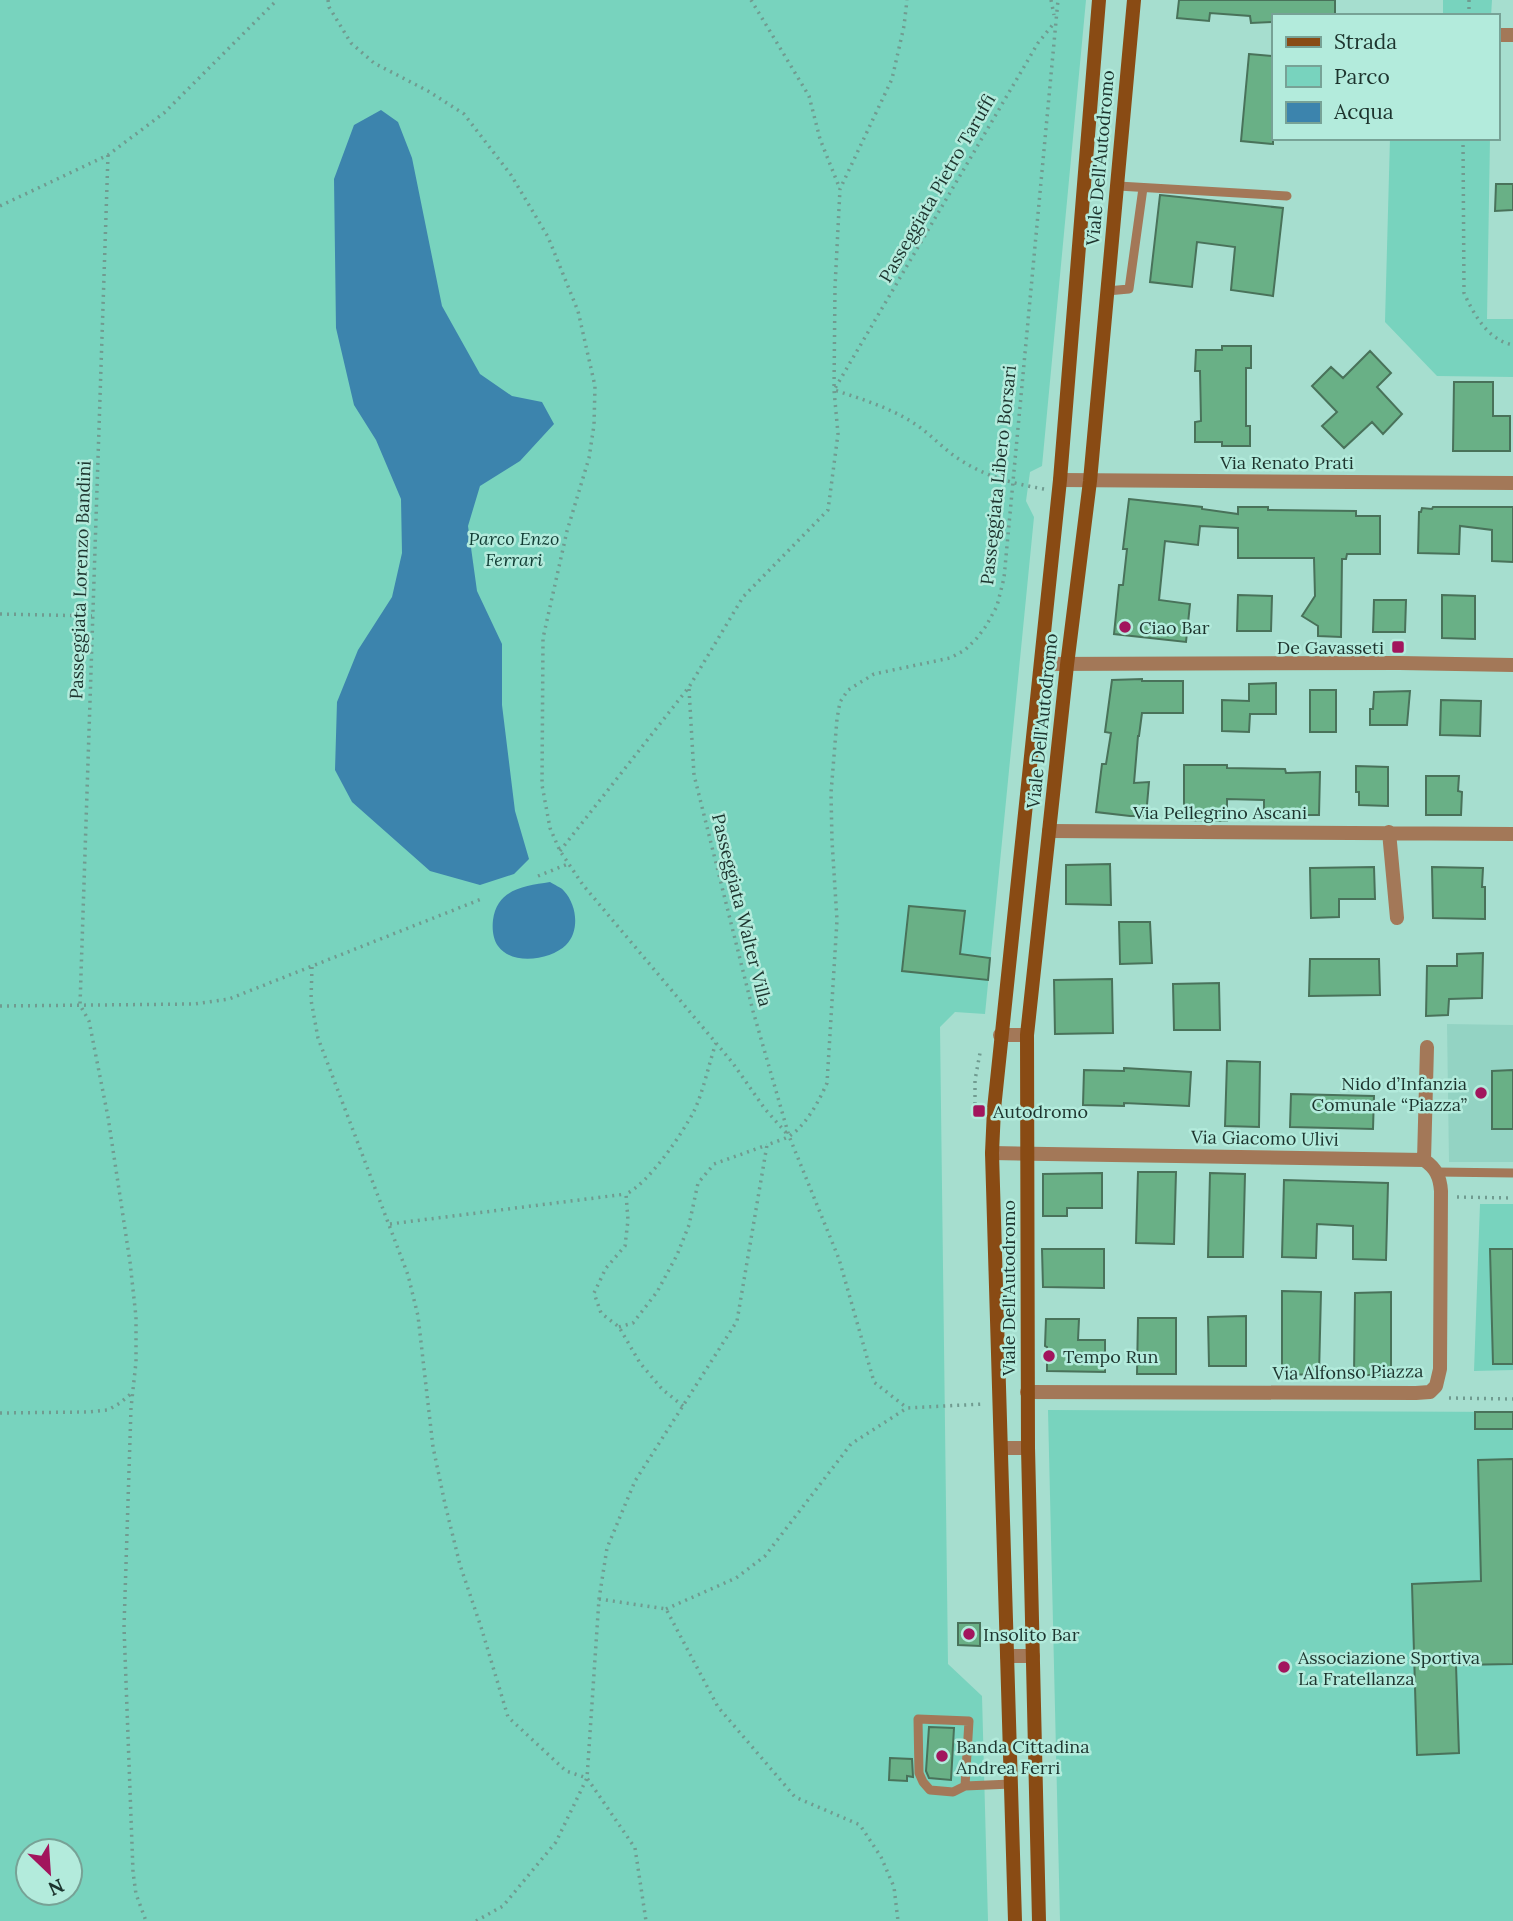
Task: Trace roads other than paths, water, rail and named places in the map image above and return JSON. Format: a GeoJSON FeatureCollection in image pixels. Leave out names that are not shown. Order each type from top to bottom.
{"type":"FeatureCollection","features":[{"type":"Feature","properties":{"kind":"street","name":"Viale Dell'Autodromo"},"geometry":{"type":"LineString","coordinates":[[1015,1921],[992,1153],[1000,1035],[1060,486],[1099,0]]}},
{"type":"Feature","properties":{"kind":"street","name":"Viale Dell'Autodromo"},"geometry":{"type":"LineString","coordinates":[[1039,1921],[1027,1392],[1027,1035],[1090,481],[1134,0]]}},
{"type":"Feature","properties":{"kind":"street","name":"Via Renato Prati"},"geometry":{"type":"LineString","coordinates":[[1060,486],[1090,481],[1513,483]]}},
{"type":"Feature","properties":{"kind":"street"},"geometry":{"type":"LineString","coordinates":[[1042,664],[1513,665]]}},
{"type":"Feature","properties":{"kind":"street","name":"Via Pellegrino Ascani"},"geometry":{"type":"LineString","coordinates":[[1049,831],[1513,834]]}},
{"type":"Feature","properties":{"kind":"street"},"geometry":{"type":"LineString","coordinates":[[1390,832],[1396,918]]}},
{"type":"Feature","properties":{"kind":"street"},"geometry":{"type":"LineString","coordinates":[[1000,1035],[1027,1035]]}},
{"type":"Feature","properties":{"kind":"street"},"geometry":{"type":"LineString","coordinates":[[1427,1047],[1424,1160],[1437,1172]]}},
{"type":"Feature","properties":{"kind":"street","name":"Via Giacomo Ulivi"},"geometry":{"type":"LineString","coordinates":[[992,1153],[1424,1160]]}},
{"type":"Feature","properties":{"kind":"street","name":"Via Alfonso Piazza"},"geometry":{"type":"LineString","coordinates":[[1027,1392],[1430,1392],[1436,1386],[1440,1369],[1441,1196],[1437,1172]]}},
{"type":"Feature","properties":{"kind":"street"},"geometry":{"type":"LineString","coordinates":[[1001,1447],[1028,1448]]}},
{"type":"Feature","properties":{"kind":"street"},"geometry":{"type":"LineString","coordinates":[[1007,1656],[1033,1656]]}},
{"type":"Feature","properties":{"kind":"lane"},"geometry":{"type":"LineString","coordinates":[[1118,186],[1287,196]]}},
{"type":"Feature","properties":{"kind":"lane"},"geometry":{"type":"LineString","coordinates":[[1107,291],[1129,289],[1143,188]]}},
{"type":"Feature","properties":{"kind":"lane"},"geometry":{"type":"LineString","coordinates":[[1437,1172],[1513,1173]]}},
{"type":"Feature","properties":{"kind":"lane"},"geometry":{"type":"LineString","coordinates":[[965,1786],[969,1721],[918,1719],[919,1773],[930,1790],[953,1792],[965,1786],[1011,1784]]}},
{"type":"Feature","properties":{"kind":"water"},"geometry":{"type":"Polygon","coordinates":[[[381,110],[398,122],[412,158],[442,306],[480,374],[512,396],[542,402],[554,424],[520,461],[480,486],[468,526],[477,591],[502,644],[502,705],[515,811],[529,859],[514,874],[480,885],[430,871],[352,802],[335,770],[337,702],[358,650],[392,597],[402,553],[401,499],[376,440],[354,405],[336,328],[334,179],[354,125],[381,110]]]}},
{"type":"Feature","properties":{"kind":"water"},"geometry":{"type":"Polygon","coordinates":[[[550,882],[563,890],[572,903],[575,925],[570,939],[559,950],[532,959],[504,952],[496,943],[493,930],[493,920],[500,902],[513,891],[550,882]]]}},
{"type":"Feature","properties":{"kind":"place","name":"Ciao Bar"},"geometry":{"type":"Point","coordinates":[1125,627]}},
{"type":"Feature","properties":{"kind":"place","name":"De Gavasseti"},"geometry":{"type":"Point","coordinates":[1398,647]}},
{"type":"Feature","properties":{"kind":"place","name":"Nido d’Infanzia Comunale “Piazza”"},"geometry":{"type":"Point","coordinates":[1481,1093]}},
{"type":"Feature","properties":{"kind":"place","name":"Autodromo"},"geometry":{"type":"Point","coordinates":[979,1111]}},
{"type":"Feature","properties":{"kind":"place","name":"Tempo Run"},"geometry":{"type":"Point","coordinates":[1049,1356]}},
{"type":"Feature","properties":{"kind":"place","name":"Insolito Bar"},"geometry":{"type":"Point","coordinates":[969,1634]}},
{"type":"Feature","properties":{"kind":"place","name":"Associazione Sportiva La Fratellanza"},"geometry":{"type":"Point","coordinates":[1284,1667]}},
{"type":"Feature","properties":{"kind":"place","name":"Banda Cittadina Andrea Ferri"},"geometry":{"type":"Point","coordinates":[942,1756]}},
{"type":"Feature","properties":{"kind":"park label","name":"Parco Enzo Ferrari"},"geometry":{"type":"Point","coordinates":[514,548]}}]}
